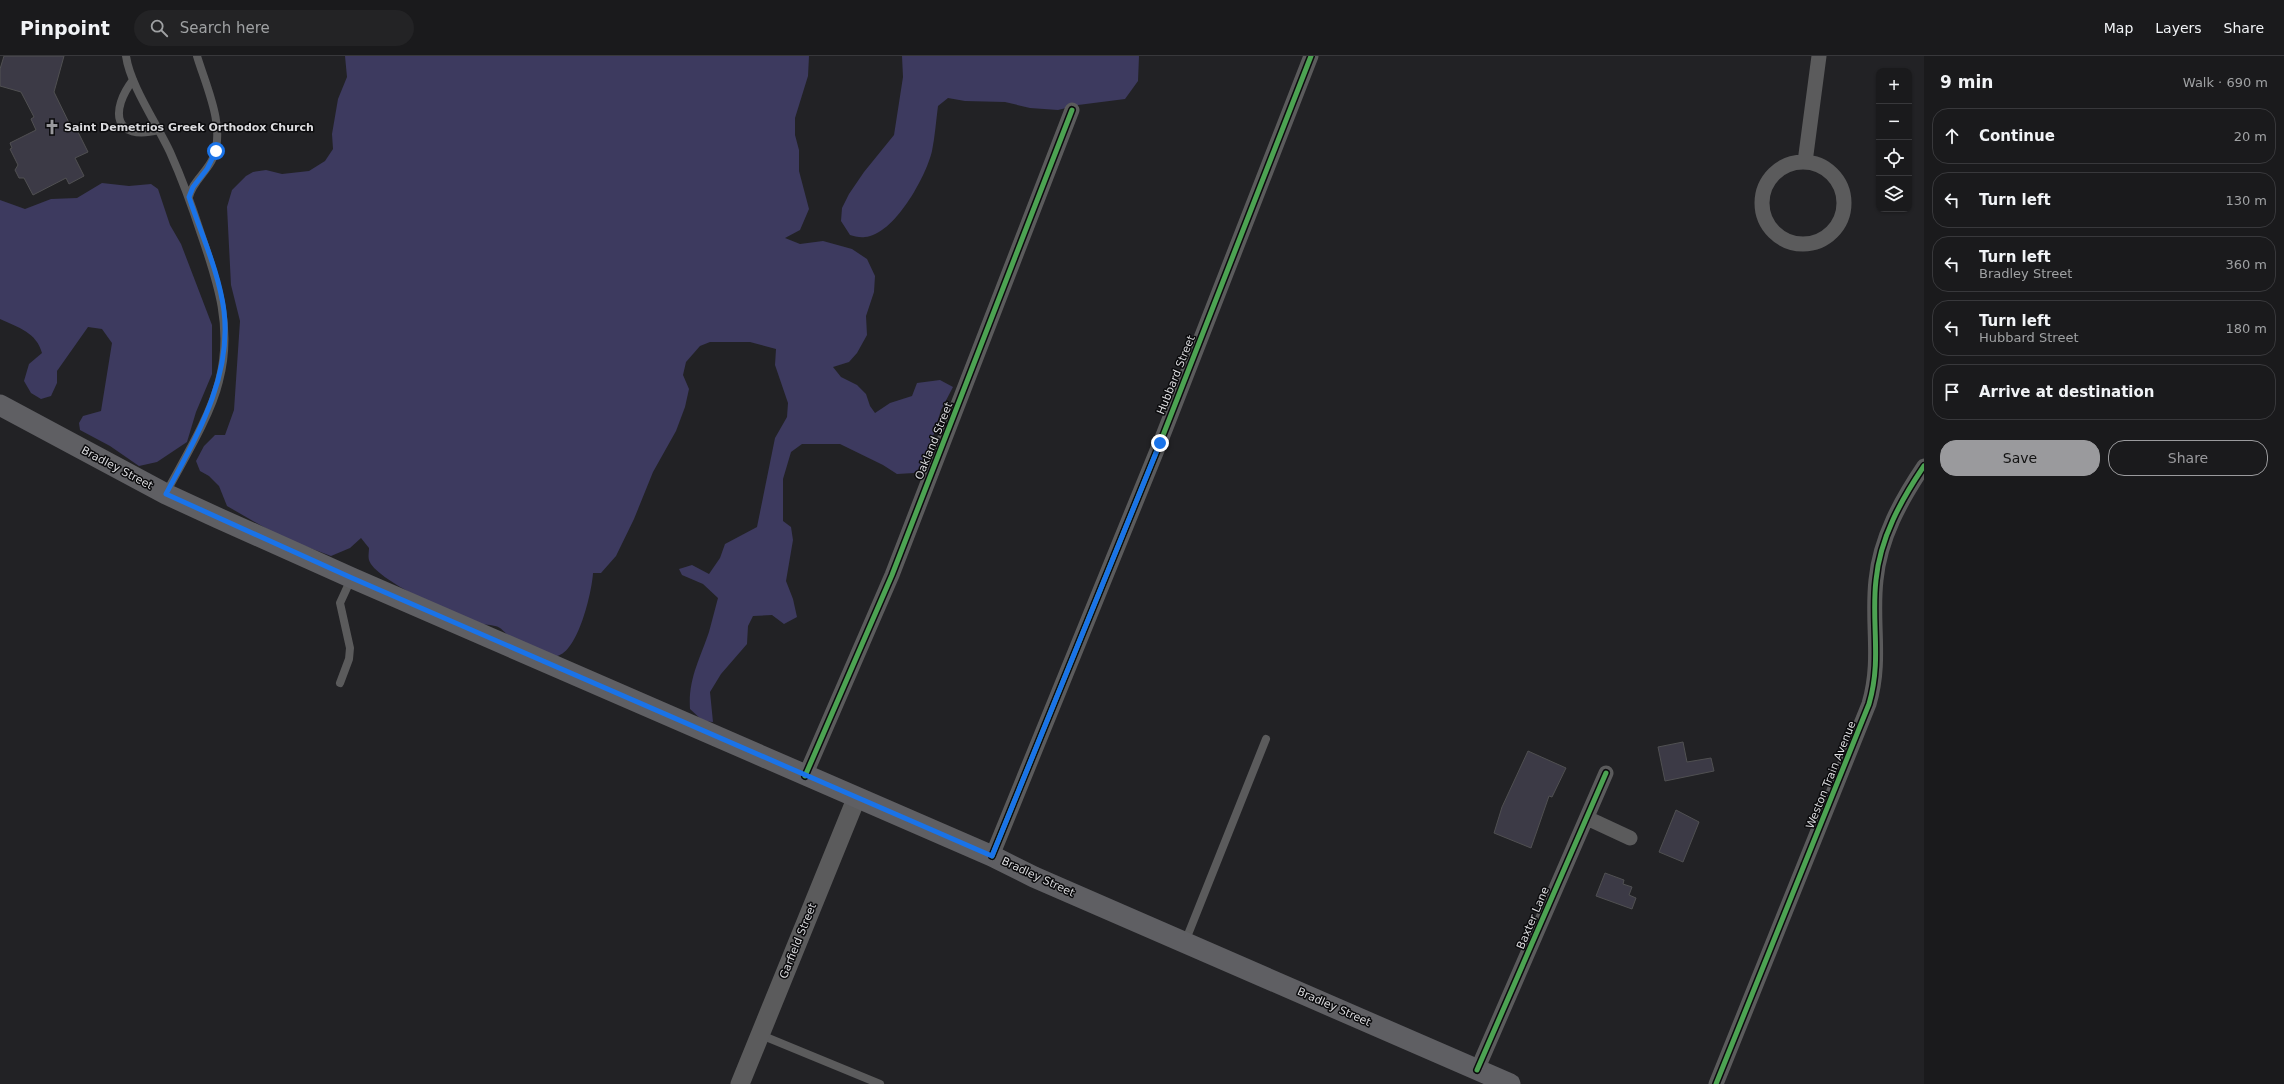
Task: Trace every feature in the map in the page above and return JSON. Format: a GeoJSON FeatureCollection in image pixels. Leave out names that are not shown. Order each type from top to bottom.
{"type":"FeatureCollection","features":[{"type":"Feature","properties":{"kind":"main road","name":"Bradley Street"},"geometry":{"type":"LineString","coordinates":[[0,406],[166,494],[352,578],[856,799],[992,856],[1034,876],[1510,1084]]}},
{"type":"Feature","properties":{"kind":"street","name":"Hubbard Street"},"geometry":{"type":"LineString","coordinates":[[992,856],[1160,443],[1312,56]]}},
{"type":"Feature","properties":{"kind":"street"},"geometry":{"type":"LineString","coordinates":[[1805,162],[1820,56]]}},
{"type":"Feature","properties":{"kind":"street","name":"Oakland Street"},"geometry":{"type":"LineString","coordinates":[[805,776],[892,575],[1072,110]]}},
{"type":"Feature","properties":{"kind":"street"},"geometry":{"type":"LineString","coordinates":[[1805,162],[1818,165],[1835,177],[1843,195],[1844,209],[1840,222],[1832,232],[1814,243],[1801,244],[1788,241],[1776,234],[1767,224],[1762,204],[1766,185],[1774,174],[1785,166],[1805,162]]}},
{"type":"Feature","properties":{"kind":"street","name":"Weston Train Avenue"},"geometry":{"type":"LineString","coordinates":[[1716,1084],[1876,684],[1876,581],[1880,557],[1898,508],[1924,466]]}},
{"type":"Feature","properties":{"kind":"street","name":"Baxter Lane"},"geometry":{"type":"LineString","coordinates":[[1477,1070],[1606,773]]}},
{"type":"Feature","properties":{"kind":"street","name":"Garfield Street"},"geometry":{"type":"LineString","coordinates":[[740,1084],[856,799]]}},
{"type":"Feature","properties":{"kind":"street"},"geometry":{"type":"LineString","coordinates":[[1587,818],[1630,838]]}},
{"type":"Feature","properties":{"kind":"lane"},"geometry":{"type":"LineString","coordinates":[[126,56],[133,80],[159,130],[189,197],[221,297],[225,324],[224,354],[219,383],[166,494]]}},
{"type":"Feature","properties":{"kind":"lane"},"geometry":{"type":"LineString","coordinates":[[189,197],[193,187],[212,161],[216,151],[217,138],[216,120],[197,56]]}},
{"type":"Feature","properties":{"kind":"lane"},"geometry":{"type":"LineString","coordinates":[[133,80],[121,99],[118,107],[120,119],[125,127],[132,132],[150,132],[159,130]]}},
{"type":"Feature","properties":{"kind":"lane"},"geometry":{"type":"LineString","coordinates":[[340,682],[349,659],[350,648],[340,603],[352,578]]}},
{"type":"Feature","properties":{"kind":"lane"},"geometry":{"type":"LineString","coordinates":[[1185,942],[1266,739]]}},
{"type":"Feature","properties":{"kind":"lane"},"geometry":{"type":"LineString","coordinates":[[761,1035],[880,1084]]}},
{"type":"Feature","properties":{"kind":"shaded area"},"geometry":{"type":"Polygon","coordinates":[[[345,56],[809,56],[808,76],[795,118],[795,135],[799,150],[799,171],[809,209],[800,230],[785,238],[800,244],[823,241],[852,249],[867,259],[875,276],[874,292],[866,316],[867,335],[857,353],[849,362],[833,367],[841,377],[857,385],[866,394],[870,406],[875,413],[890,403],[912,396],[917,383],[940,380],[953,387],[941,410],[925,463],[914,473],[897,474],[883,465],[840,444],[802,444],[791,452],[783,479],[783,521],[791,527],[793,540],[786,581],[793,599],[797,617],[784,624],[772,615],[753,616],[748,626],[747,644],[721,674],[710,692],[713,722],[703,721],[690,709],[690,698],[693,679],[709,632],[718,598],[703,584],[682,575],[679,569],[692,565],[709,574],[720,558],[725,544],[757,527],[775,438],[787,417],[788,403],[775,365],[776,349],[750,342],[710,342],[700,346],[686,362],[683,375],[689,389],[685,407],[676,431],[653,472],[634,519],[616,556],[601,573],[593,573],[587,607],[577,633],[565,652],[557,656],[552,656],[526,646],[510,637],[497,627],[477,624],[464,619],[416,596],[399,586],[374,568],[369,560],[369,548],[361,538],[350,548],[331,556],[281,537],[227,506],[219,486],[209,476],[200,471],[196,461],[204,446],[215,435],[225,435],[234,410],[240,321],[231,285],[227,207],[232,190],[246,176],[253,172],[266,170],[282,174],[309,171],[325,161],[333,149],[332,134],[338,99],[347,77],[345,56]]]}},
{"type":"Feature","properties":{"kind":"shaded area"},"geometry":{"type":"Polygon","coordinates":[[[902,56],[1139,56],[1138,81],[1125,99],[1078,105],[1058,110],[1030,108],[1005,102],[965,101],[948,98],[938,106],[933,145],[929,162],[916,189],[907,203],[887,226],[876,234],[857,237],[850,235],[841,221],[842,208],[849,194],[864,172],[894,135],[903,77],[902,56]]]}},
{"type":"Feature","properties":{"kind":"shaded area"},"geometry":{"type":"Polygon","coordinates":[[[102,183],[129,186],[151,184],[158,189],[170,225],[181,244],[212,325],[212,374],[196,412],[187,442],[157,462],[139,466],[110,446],[80,430],[79,423],[83,416],[101,411],[112,343],[102,329],[88,327],[57,371],[57,383],[51,396],[41,399],[31,393],[24,381],[29,364],[42,353],[36,340],[26,332],[0,319],[0,200],[25,209],[51,199],[77,198],[102,183]]]}},
{"type":"Feature","properties":{"kind":"building","name":"Saint Demetrios Greek Orthodox Church"},"geometry":{"type":"Polygon","coordinates":[[[4,56],[64,56],[54,92],[73,131],[77,130],[88,152],[75,158],[84,176],[69,184],[66,178],[33,195],[24,178],[19,178],[15,170],[18,165],[10,149],[12,148],[10,143],[36,130],[31,119],[34,117],[21,92],[0,86],[0,69],[4,56]]]}},
{"type":"Feature","properties":{"kind":"building"},"geometry":{"type":"Polygon","coordinates":[[[1683,742],[1687,762],[1711,758],[1714,771],[1665,781],[1658,747],[1683,742]]]}},
{"type":"Feature","properties":{"kind":"building"},"geometry":{"type":"Polygon","coordinates":[[[1528,751],[1566,768],[1552,797],[1549,796],[1531,848],[1494,833],[1502,807],[1528,751]]]}},
{"type":"Feature","properties":{"kind":"building"},"geometry":{"type":"Polygon","coordinates":[[[1676,810],[1699,822],[1683,862],[1659,852],[1676,810]]]}},
{"type":"Feature","properties":{"kind":"building"},"geometry":{"type":"Polygon","coordinates":[[[1605,873],[1624,880],[1623,884],[1632,887],[1629,895],[1636,898],[1632,909],[1596,896],[1605,873]]]}},
{"type":"Feature","properties":{"kind":"cycle path"},"geometry":{"type":"LineString","coordinates":[[992,856],[1160,443],[1311,56]]}},
{"type":"Feature","properties":{"kind":"cycle path"},"geometry":{"type":"LineString","coordinates":[[805,776],[892,575],[1072,110]]}},
{"type":"Feature","properties":{"kind":"cycle path"},"geometry":{"type":"LineString","coordinates":[[1716,1084],[1869,704],[1873,688],[1876,657],[1875,596],[1878,564],[1893,520],[1907,492],[1924,466]]}},
{"type":"Feature","properties":{"kind":"cycle path"},"geometry":{"type":"LineString","coordinates":[[1477,1070],[1606,773]]}},
{"type":"Feature","properties":{"kind":"place","name":"Saint Demetrios Greek Orthodox Church"},"geometry":{"type":"Point","coordinates":[52,127]}},
{"type":"Feature","properties":{"kind":"route"},"geometry":{"type":"LineString","coordinates":[[216,151],[207,169],[190,192],[189,197],[221,297],[224,311],[224,354],[219,383],[181,466],[166,494],[352,578],[856,799],[992,856],[1160,443]]}}]}
